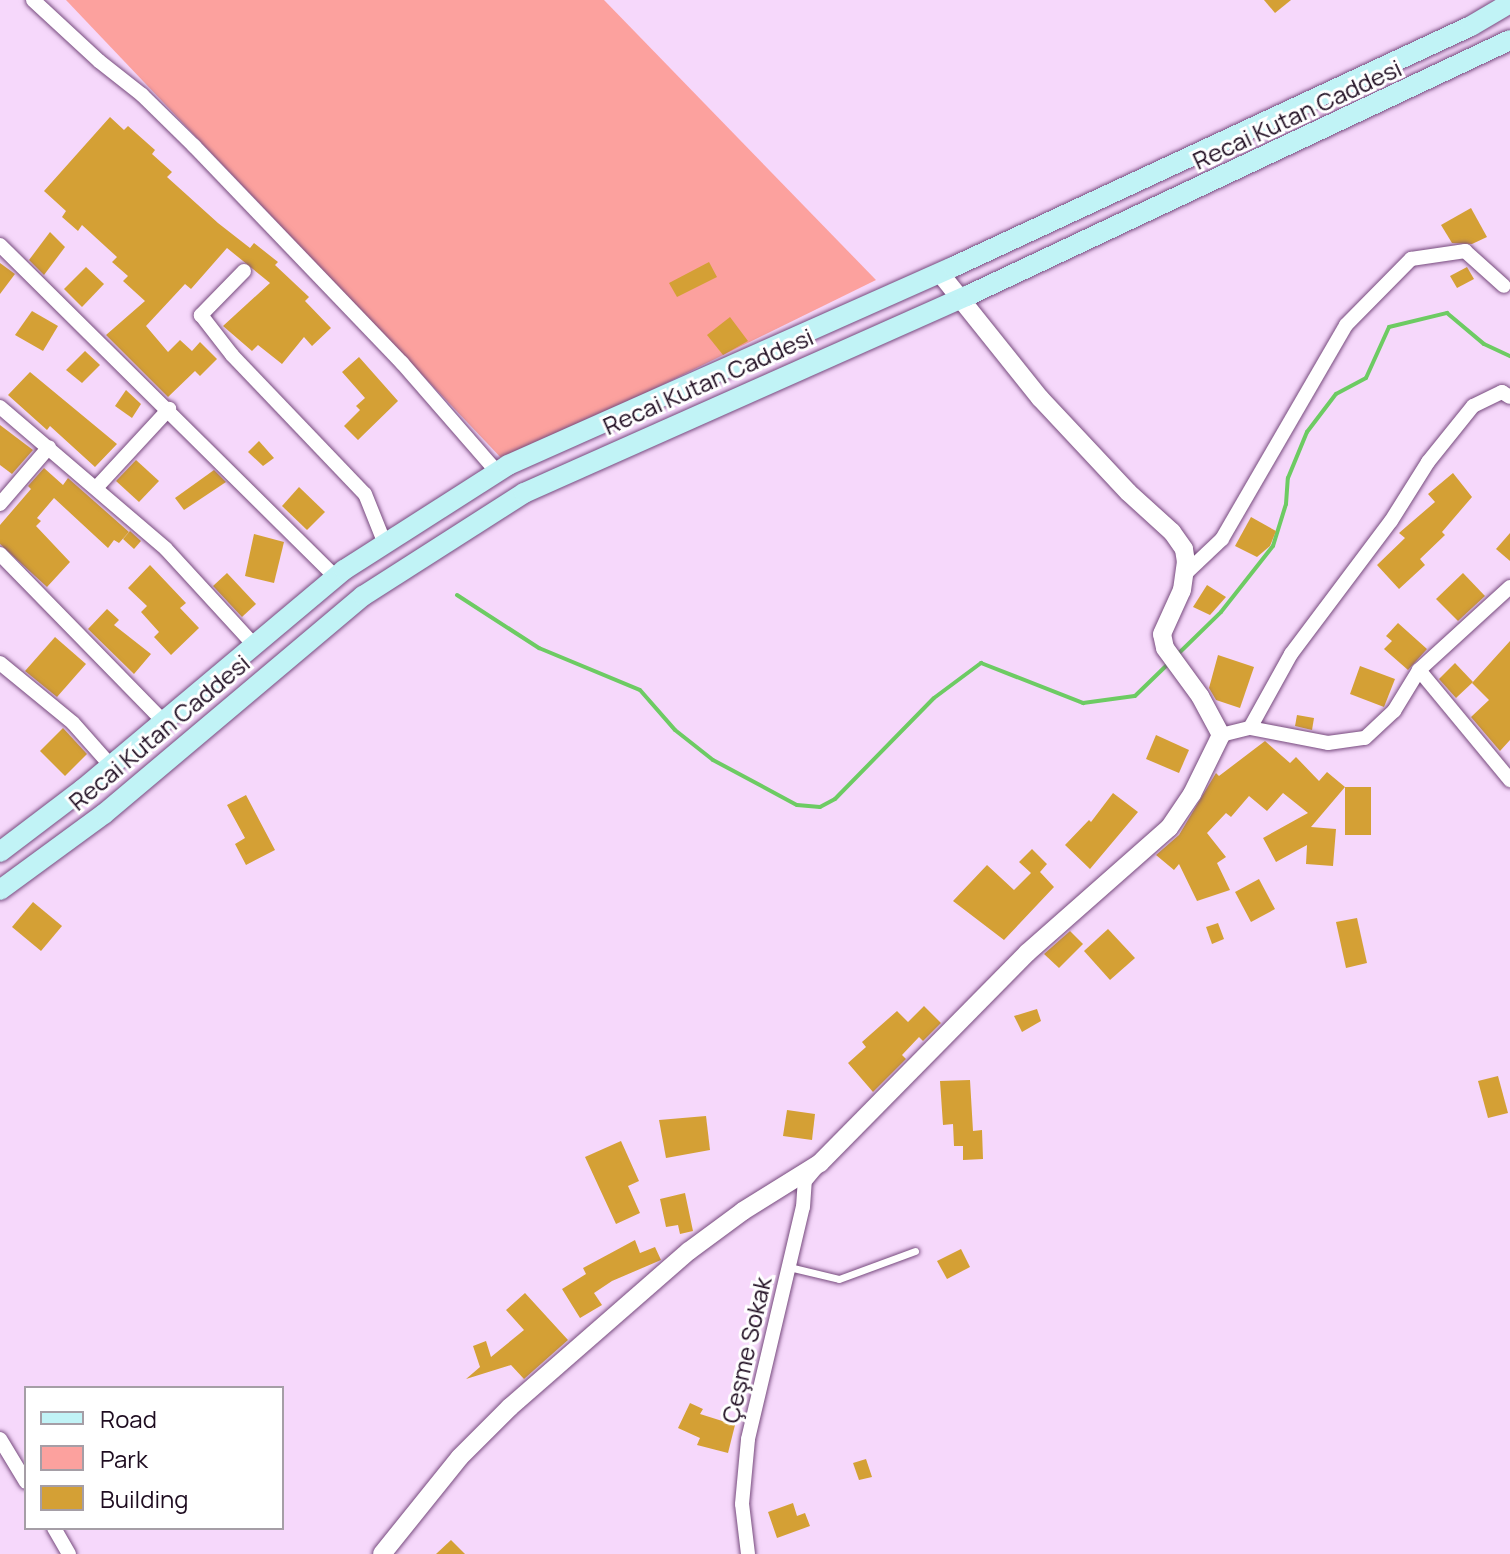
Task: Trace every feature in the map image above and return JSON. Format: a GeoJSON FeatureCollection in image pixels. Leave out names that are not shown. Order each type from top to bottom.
{"type":"FeatureCollection","features":[{"type":"Feature","properties":{"kind":"main road","name":"Recai Kutan Caddesi"},"geometry":{"type":"LineString","coordinates":[[0,852],[111,766],[336,577],[497,472],[678,387],[940,273],[1471,26],[1510,3]]}},
{"type":"Feature","properties":{"kind":"main road","name":"Recai Kutan Caddesi"},"geometry":{"type":"LineString","coordinates":[[0,890],[104,814],[363,596],[524,493],[960,299],[1510,40]]}},
{"type":"Feature","properties":{"kind":"street"},"geometry":{"type":"LineString","coordinates":[[33,0],[87,51],[142,95],[194,146],[402,363],[497,472]]}},
{"type":"Feature","properties":{"kind":"street"},"geometry":{"type":"LineString","coordinates":[[0,245],[336,577]]}},
{"type":"Feature","properties":{"kind":"street"},"geometry":{"type":"LineString","coordinates":[[1185,574],[1222,539],[1346,325],[1411,259],[1465,251],[1504,286]]}},
{"type":"Feature","properties":{"kind":"street"},"geometry":{"type":"LineString","coordinates":[[244,271],[201,315],[232,355],[365,494],[385,544]]}},
{"type":"Feature","properties":{"kind":"street"},"geometry":{"type":"LineString","coordinates":[[940,273],[1040,398],[1128,492],[1172,532],[1184,549],[1182,590],[1162,634],[1165,648],[1212,715],[1221,735]]}},
{"type":"Feature","properties":{"kind":"street"},"geometry":{"type":"LineString","coordinates":[[1250,728],[1291,654],[1391,521],[1428,462],[1473,406],[1502,392],[1510,397]]}},
{"type":"Feature","properties":{"kind":"street"},"geometry":{"type":"LineString","coordinates":[[0,407],[166,549],[255,646]]}},
{"type":"Feature","properties":{"kind":"street"},"geometry":{"type":"LineString","coordinates":[[96,488],[169,409]]}},
{"type":"Feature","properties":{"kind":"street"},"geometry":{"type":"LineString","coordinates":[[0,504],[49,447]]}},
{"type":"Feature","properties":{"kind":"street"},"geometry":{"type":"LineString","coordinates":[[0,554],[164,722]]}},
{"type":"Feature","properties":{"kind":"street"},"geometry":{"type":"LineString","coordinates":[[1221,735],[1250,728],[1328,743],[1365,738],[1394,711],[1419,670],[1510,587]]}},
{"type":"Feature","properties":{"kind":"street"},"geometry":{"type":"LineString","coordinates":[[0,663],[73,723],[111,766]]}},
{"type":"Feature","properties":{"kind":"street"},"geometry":{"type":"LineString","coordinates":[[1419,670],[1510,780]]}},
{"type":"Feature","properties":{"kind":"street"},"geometry":{"type":"LineString","coordinates":[[382,1554],[460,1457],[556,1365],[689,1251],[743,1211],[820,1163],[1027,953],[1169,828],[1192,794],[1221,735]]}},
{"type":"Feature","properties":{"kind":"street","name":"Çeşme Sokak"},"geometry":{"type":"LineString","coordinates":[[748,1554],[742,1504],[744,1464],[803,1207],[805,1181],[820,1163]]}},
{"type":"Feature","properties":{"kind":"street"},"geometry":{"type":"LineString","coordinates":[[0,1439],[24,1479]]}},
{"type":"Feature","properties":{"kind":"street"},"geometry":{"type":"LineString","coordinates":[[55,1530],[69,1554]]}},
{"type":"Feature","properties":{"kind":"lane"},"geometry":{"type":"LineString","coordinates":[[789,1267],[839,1279],[915,1251]]}},
{"type":"Feature","properties":{"kind":"green space"},"geometry":{"type":"Polygon","coordinates":[[[66,0],[604,0],[876,280],[505,462],[66,0]]]}},
{"type":"Feature","properties":{"kind":"building"},"geometry":{"type":"Polygon","coordinates":[[[1264,0],[1291,0],[1275,13],[1264,0]]]}},
{"type":"Feature","properties":{"kind":"building"},"geometry":{"type":"Polygon","coordinates":[[[110,117],[124,130],[128,126],[155,150],[152,154],[172,172],[167,177],[218,223],[250,248],[254,243],[278,262],[275,265],[309,297],[305,301],[331,328],[312,346],[304,337],[282,364],[258,345],[252,351],[223,326],[270,283],[227,248],[191,289],[185,284],[146,326],[168,352],[180,340],[192,351],[200,342],[217,359],[200,376],[195,371],[168,397],[106,335],[145,301],[123,281],[128,276],[112,262],[117,257],[82,225],[78,231],[62,217],[66,211],[44,191],[110,117]]]}},
{"type":"Feature","properties":{"kind":"building"},"geometry":{"type":"Polygon","coordinates":[[[1471,208],[1487,237],[1472,244],[1452,243],[1441,225],[1471,208]]]}},
{"type":"Feature","properties":{"kind":"building"},"geometry":{"type":"Polygon","coordinates":[[[50,232],[65,247],[44,275],[29,260],[50,232]]]}},
{"type":"Feature","properties":{"kind":"building"},"geometry":{"type":"Polygon","coordinates":[[[709,262],[717,277],[677,297],[669,283],[709,262]]]}},
{"type":"Feature","properties":{"kind":"building"},"geometry":{"type":"Polygon","coordinates":[[[0,263],[15,274],[0,294],[0,263]]]}},
{"type":"Feature","properties":{"kind":"building"},"geometry":{"type":"Polygon","coordinates":[[[86,267],[104,284],[82,307],[64,289],[86,267]]]}},
{"type":"Feature","properties":{"kind":"building"},"geometry":{"type":"Polygon","coordinates":[[[1467,267],[1474,279],[1457,288],[1450,276],[1467,267]]]}},
{"type":"Feature","properties":{"kind":"building"},"geometry":{"type":"Polygon","coordinates":[[[32,311],[58,326],[43,351],[15,335],[32,311]]]}},
{"type":"Feature","properties":{"kind":"building"},"geometry":{"type":"Polygon","coordinates":[[[730,317],[748,341],[723,355],[707,335],[730,317]]]}},
{"type":"Feature","properties":{"kind":"building"},"geometry":{"type":"Polygon","coordinates":[[[85,351],[100,365],[82,383],[66,370],[85,351]]]}},
{"type":"Feature","properties":{"kind":"building"},"geometry":{"type":"Polygon","coordinates":[[[359,357],[398,401],[358,440],[344,426],[360,410],[356,406],[365,398],[342,372],[359,357]]]}},
{"type":"Feature","properties":{"kind":"building"},"geometry":{"type":"Polygon","coordinates":[[[30,372],[117,444],[95,467],[50,426],[47,430],[8,395],[30,372]]]}},
{"type":"Feature","properties":{"kind":"building"},"geometry":{"type":"Polygon","coordinates":[[[126,390],[141,404],[132,418],[115,406],[126,390]]]}},
{"type":"Feature","properties":{"kind":"building"},"geometry":{"type":"Polygon","coordinates":[[[0,425],[33,450],[12,474],[0,465],[0,425]]]}},
{"type":"Feature","properties":{"kind":"building"},"geometry":{"type":"Polygon","coordinates":[[[259,441],[274,458],[263,466],[248,452],[259,441]]]}},
{"type":"Feature","properties":{"kind":"building"},"geometry":{"type":"Polygon","coordinates":[[[136,460],[159,481],[139,502],[116,481],[136,460]]]}},
{"type":"Feature","properties":{"kind":"building"},"geometry":{"type":"Polygon","coordinates":[[[44,468],[63,485],[68,478],[129,532],[119,543],[114,540],[108,548],[54,498],[37,518],[41,521],[36,526],[70,562],[47,587],[0,544],[0,525],[31,489],[28,486],[44,468]]]}},
{"type":"Feature","properties":{"kind":"building"},"geometry":{"type":"Polygon","coordinates":[[[214,470],[226,482],[184,510],[175,498],[214,470]]]}},
{"type":"Feature","properties":{"kind":"building"},"geometry":{"type":"Polygon","coordinates":[[[1453,473],[1472,497],[1442,532],[1445,535],[1420,559],[1425,565],[1399,589],[1377,565],[1405,538],[1399,533],[1435,502],[1428,494],[1453,473]]]}},
{"type":"Feature","properties":{"kind":"building"},"geometry":{"type":"Polygon","coordinates":[[[299,487],[325,512],[307,530],[282,506],[299,487]]]}},
{"type":"Feature","properties":{"kind":"building"},"geometry":{"type":"Polygon","coordinates":[[[1251,517],[1276,531],[1270,546],[1257,557],[1235,546],[1251,517]]]}},
{"type":"Feature","properties":{"kind":"building"},"geometry":{"type":"Polygon","coordinates":[[[130,531],[141,541],[134,549],[123,539],[130,531]]]}},
{"type":"Feature","properties":{"kind":"building"},"geometry":{"type":"Polygon","coordinates":[[[1510,533],[1510,561],[1496,549],[1510,533]]]}},
{"type":"Feature","properties":{"kind":"building"},"geometry":{"type":"Polygon","coordinates":[[[254,534],[284,542],[274,583],[245,576],[254,534]]]}},
{"type":"Feature","properties":{"kind":"building"},"geometry":{"type":"Polygon","coordinates":[[[150,565],[186,603],[180,608],[199,628],[171,655],[154,637],[159,632],[141,612],[147,606],[128,588],[150,565]]]}},
{"type":"Feature","properties":{"kind":"building"},"geometry":{"type":"Polygon","coordinates":[[[227,573],[256,604],[242,617],[213,586],[227,573]]]}},
{"type":"Feature","properties":{"kind":"building"},"geometry":{"type":"Polygon","coordinates":[[[1463,573],[1485,596],[1458,621],[1436,599],[1463,573]]]}},
{"type":"Feature","properties":{"kind":"building"},"geometry":{"type":"Polygon","coordinates":[[[1207,585],[1226,597],[1210,615],[1193,607],[1207,585]]]}},
{"type":"Feature","properties":{"kind":"building"},"geometry":{"type":"Polygon","coordinates":[[[107,609],[119,620],[114,625],[151,654],[134,674],[88,629],[107,609]]]}},
{"type":"Feature","properties":{"kind":"building"},"geometry":{"type":"Polygon","coordinates":[[[1398,623],[1427,649],[1408,670],[1384,649],[1392,641],[1386,636],[1398,623]]]}},
{"type":"Feature","properties":{"kind":"building"},"geometry":{"type":"Polygon","coordinates":[[[55,637],[86,664],[57,697],[25,671],[55,637]]]}},
{"type":"Feature","properties":{"kind":"building"},"geometry":{"type":"Polygon","coordinates":[[[1510,641],[1510,740],[1500,751],[1471,717],[1489,700],[1472,683],[1510,641]]]}},
{"type":"Feature","properties":{"kind":"building"},"geometry":{"type":"Polygon","coordinates":[[[1218,655],[1254,667],[1240,708],[1216,700],[1209,688],[1218,655]]]}},
{"type":"Feature","properties":{"kind":"building"},"geometry":{"type":"Polygon","coordinates":[[[1455,663],[1473,682],[1456,698],[1439,679],[1455,663]]]}},
{"type":"Feature","properties":{"kind":"building"},"geometry":{"type":"Polygon","coordinates":[[[1360,666],[1395,679],[1384,707],[1350,694],[1360,666]]]}},
{"type":"Feature","properties":{"kind":"building"},"geometry":{"type":"Polygon","coordinates":[[[1297,715],[1314,718],[1312,730],[1295,726],[1297,715]]]}},
{"type":"Feature","properties":{"kind":"building"},"geometry":{"type":"Polygon","coordinates":[[[63,728],[87,754],[65,776],[40,751],[63,728]]]}},
{"type":"Feature","properties":{"kind":"building"},"geometry":{"type":"Polygon","coordinates":[[[1156,735],[1189,750],[1179,773],[1146,759],[1156,735]]]}},
{"type":"Feature","properties":{"kind":"building"},"geometry":{"type":"Polygon","coordinates":[[[1265,741],[1290,763],[1296,757],[1319,781],[1327,772],[1345,787],[1311,827],[1336,829],[1333,866],[1306,864],[1307,845],[1276,862],[1263,838],[1308,813],[1283,793],[1267,811],[1249,796],[1231,817],[1226,813],[1207,833],[1226,857],[1217,863],[1230,890],[1197,901],[1179,864],[1174,870],[1156,855],[1179,835],[1216,773],[1219,776],[1265,741]]]}},
{"type":"Feature","properties":{"kind":"building"},"geometry":{"type":"Polygon","coordinates":[[[1345,787],[1371,787],[1371,835],[1345,835],[1345,787]]]}},
{"type":"Feature","properties":{"kind":"building"},"geometry":{"type":"Polygon","coordinates":[[[1113,793],[1138,812],[1090,869],[1065,845],[1089,820],[1091,822],[1113,793]]]}},
{"type":"Feature","properties":{"kind":"building"},"geometry":{"type":"Polygon","coordinates":[[[246,795],[275,850],[246,865],[235,844],[245,838],[227,805],[246,795]]]}},
{"type":"Feature","properties":{"kind":"building"},"geometry":{"type":"Polygon","coordinates":[[[1032,849],[1047,864],[1040,872],[1054,887],[1004,940],[953,901],[987,865],[1014,890],[1031,873],[1019,862],[1032,849]]]}},
{"type":"Feature","properties":{"kind":"building"},"geometry":{"type":"Polygon","coordinates":[[[1259,879],[1275,909],[1251,922],[1235,892],[1259,879]]]}},
{"type":"Feature","properties":{"kind":"building"},"geometry":{"type":"Polygon","coordinates":[[[33,902],[62,926],[41,951],[12,927],[33,902]]]}},
{"type":"Feature","properties":{"kind":"building"},"geometry":{"type":"Polygon","coordinates":[[[1357,918],[1367,963],[1346,968],[1336,922],[1357,918]]]}},
{"type":"Feature","properties":{"kind":"building"},"geometry":{"type":"Polygon","coordinates":[[[1218,923],[1224,939],[1212,944],[1206,927],[1218,923]]]}},
{"type":"Feature","properties":{"kind":"building"},"geometry":{"type":"Polygon","coordinates":[[[1108,929],[1135,958],[1110,980],[1084,951],[1108,929]]]}},
{"type":"Feature","properties":{"kind":"building"},"geometry":{"type":"Polygon","coordinates":[[[1070,931],[1083,944],[1059,968],[1044,954],[1070,931]]]}},
{"type":"Feature","properties":{"kind":"building"},"geometry":{"type":"Polygon","coordinates":[[[924,1006],[941,1023],[923,1041],[919,1037],[902,1055],[906,1059],[873,1092],[848,1063],[866,1047],[862,1042],[897,1011],[908,1022],[924,1006]]]}},
{"type":"Feature","properties":{"kind":"building"},"geometry":{"type":"Polygon","coordinates":[[[1037,1009],[1041,1021],[1022,1032],[1014,1016],[1037,1009]]]}},
{"type":"Feature","properties":{"kind":"building"},"geometry":{"type":"Polygon","coordinates":[[[1498,1076],[1508,1113],[1488,1118],[1478,1081],[1498,1076]]]}},
{"type":"Feature","properties":{"kind":"building"},"geometry":{"type":"Polygon","coordinates":[[[970,1080],[973,1131],[982,1130],[983,1159],[963,1160],[963,1146],[954,1146],[953,1124],[943,1125],[940,1081],[970,1080]]]}},
{"type":"Feature","properties":{"kind":"building"},"geometry":{"type":"Polygon","coordinates":[[[787,1110],[815,1114],[812,1140],[783,1136],[787,1110]]]}},
{"type":"Feature","properties":{"kind":"building"},"geometry":{"type":"Polygon","coordinates":[[[706,1116],[710,1150],[666,1158],[659,1120],[706,1116]]]}},
{"type":"Feature","properties":{"kind":"building"},"geometry":{"type":"Polygon","coordinates":[[[621,1141],[639,1181],[628,1186],[640,1213],[616,1224],[585,1157],[621,1141]]]}},
{"type":"Feature","properties":{"kind":"building"},"geometry":{"type":"Polygon","coordinates":[[[685,1193],[693,1231],[680,1234],[678,1225],[666,1227],[660,1199],[685,1193]]]}},
{"type":"Feature","properties":{"kind":"building"},"geometry":{"type":"Polygon","coordinates":[[[635,1240],[640,1253],[655,1247],[661,1260],[612,1281],[594,1293],[602,1305],[580,1318],[562,1289],[586,1274],[583,1268],[635,1240]]]}},
{"type":"Feature","properties":{"kind":"building"},"geometry":{"type":"Polygon","coordinates":[[[961,1249],[970,1267],[947,1279],[937,1261],[961,1249]]]}},
{"type":"Feature","properties":{"kind":"building"},"geometry":{"type":"Polygon","coordinates":[[[525,1293],[568,1340],[524,1379],[511,1365],[466,1379],[480,1367],[473,1346],[486,1341],[491,1357],[524,1330],[506,1310],[525,1293]]]}},
{"type":"Feature","properties":{"kind":"building"},"geometry":{"type":"Polygon","coordinates":[[[690,1403],[703,1409],[700,1414],[735,1425],[728,1453],[697,1445],[700,1438],[678,1428],[690,1403]]]}},
{"type":"Feature","properties":{"kind":"building"},"geometry":{"type":"Polygon","coordinates":[[[866,1459],[872,1477],[859,1480],[853,1463],[866,1459]]]}},
{"type":"Feature","properties":{"kind":"building"},"geometry":{"type":"Polygon","coordinates":[[[793,1503],[797,1516],[805,1513],[810,1526],[777,1538],[768,1512],[793,1503]]]}},
{"type":"Feature","properties":{"kind":"building"},"geometry":{"type":"Polygon","coordinates":[[[451,1540],[465,1554],[436,1554],[451,1540]]]}},
{"type":"Feature","properties":{"kind":"waterway"},"geometry":{"type":"LineString","coordinates":[[1178,654],[1221,612],[1273,546],[1286,504],[1288,478],[1307,432],[1336,394],[1366,378],[1389,327],[1447,313],[1484,344],[1510,356]]}},
{"type":"Feature","properties":{"kind":"waterway"},"geometry":{"type":"LineString","coordinates":[[457,595],[539,648],[640,690],[675,730],[713,760],[797,805],[820,807],[835,799],[934,698],[981,663],[1083,703],[1135,696],[1169,663]]}}]}
